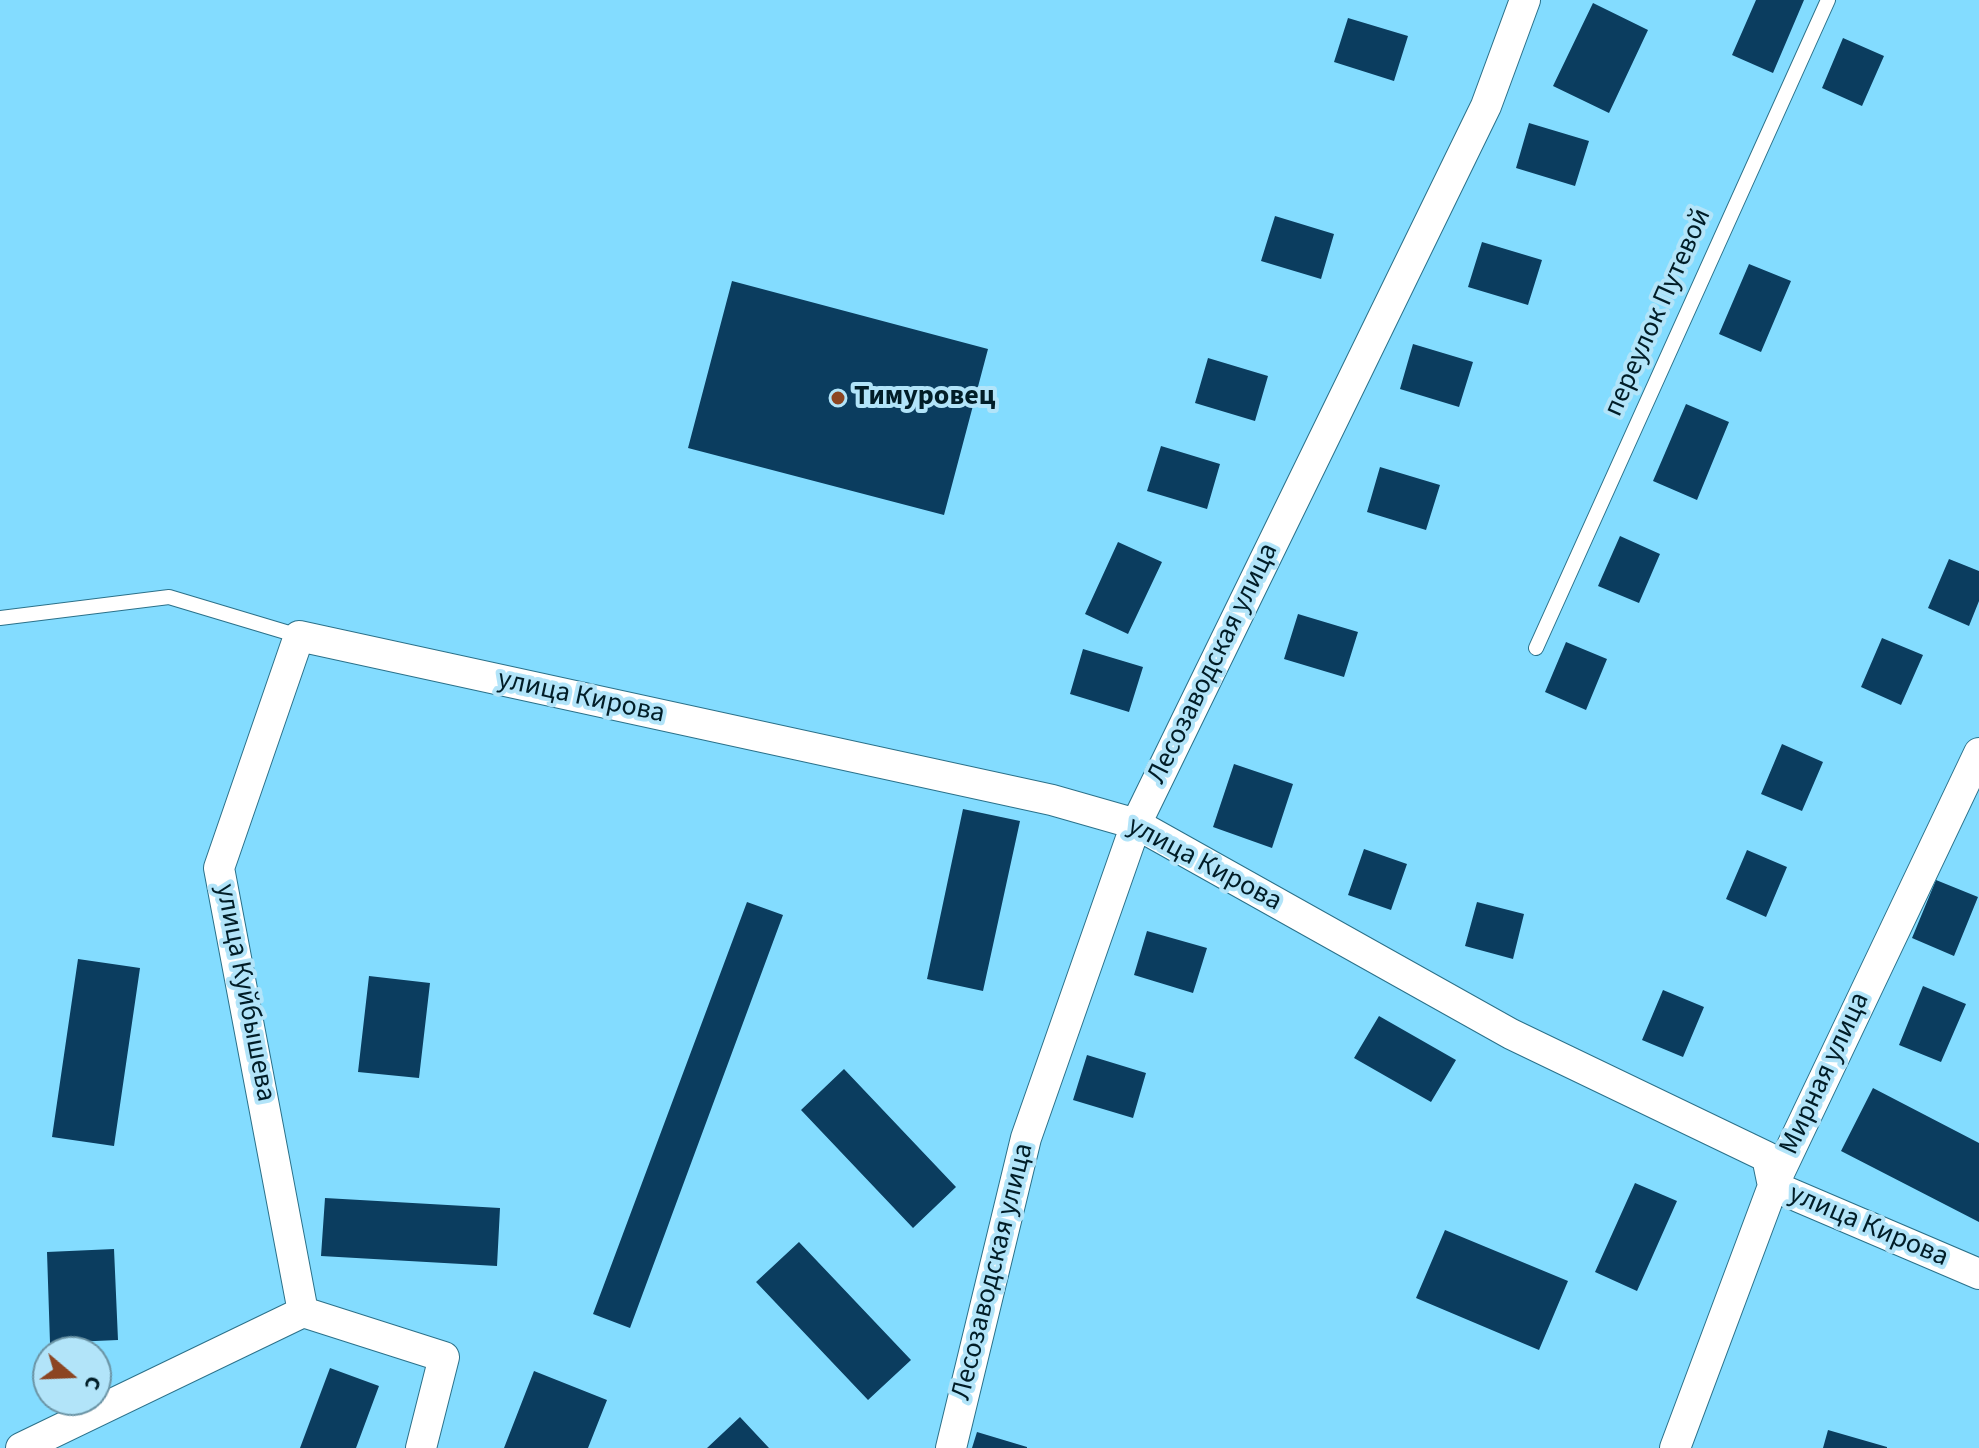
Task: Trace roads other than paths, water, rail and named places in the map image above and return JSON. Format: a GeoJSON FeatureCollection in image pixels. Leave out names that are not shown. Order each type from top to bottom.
{"type":"FeatureCollection","features":[{"type":"Feature","properties":{"kind":"street","name":"Лесозаводская улица"},"geometry":{"type":"LineString","coordinates":[[951,1448],[1026,1138],[1136,824],[1486,106],[1525,0]]}},
{"type":"Feature","properties":{"kind":"street","name":"улица Кирова"},"geometry":{"type":"LineString","coordinates":[[299,636],[1052,800],[1136,824],[1511,1034],[1767,1157],[1773,1186],[1979,1274]]}},
{"type":"Feature","properties":{"kind":"street","name":"улица Куйбышева"},"geometry":{"type":"LineString","coordinates":[[299,636],[219,868],[303,1312]]}},
{"type":"Feature","properties":{"kind":"street","name":"Мирная улица"},"geometry":{"type":"LineString","coordinates":[[1675,1448],[1773,1186],[1970,790],[1979,753]]}},
{"type":"Feature","properties":{"kind":"street"},"geometry":{"type":"LineString","coordinates":[[21,1448],[303,1312],[444,1357],[421,1448]]}},
{"type":"Feature","properties":{"kind":"lane","name":"переулок Путевой"},"geometry":{"type":"LineString","coordinates":[[1536,648],[1828,0]]}},
{"type":"Feature","properties":{"kind":"lane"},"geometry":{"type":"LineString","coordinates":[[0,618],[169,597],[299,636]]}},
{"type":"Feature","properties":{"kind":"place","name":"Тимуровец"},"geometry":{"type":"Point","coordinates":[838,398]}}]}
